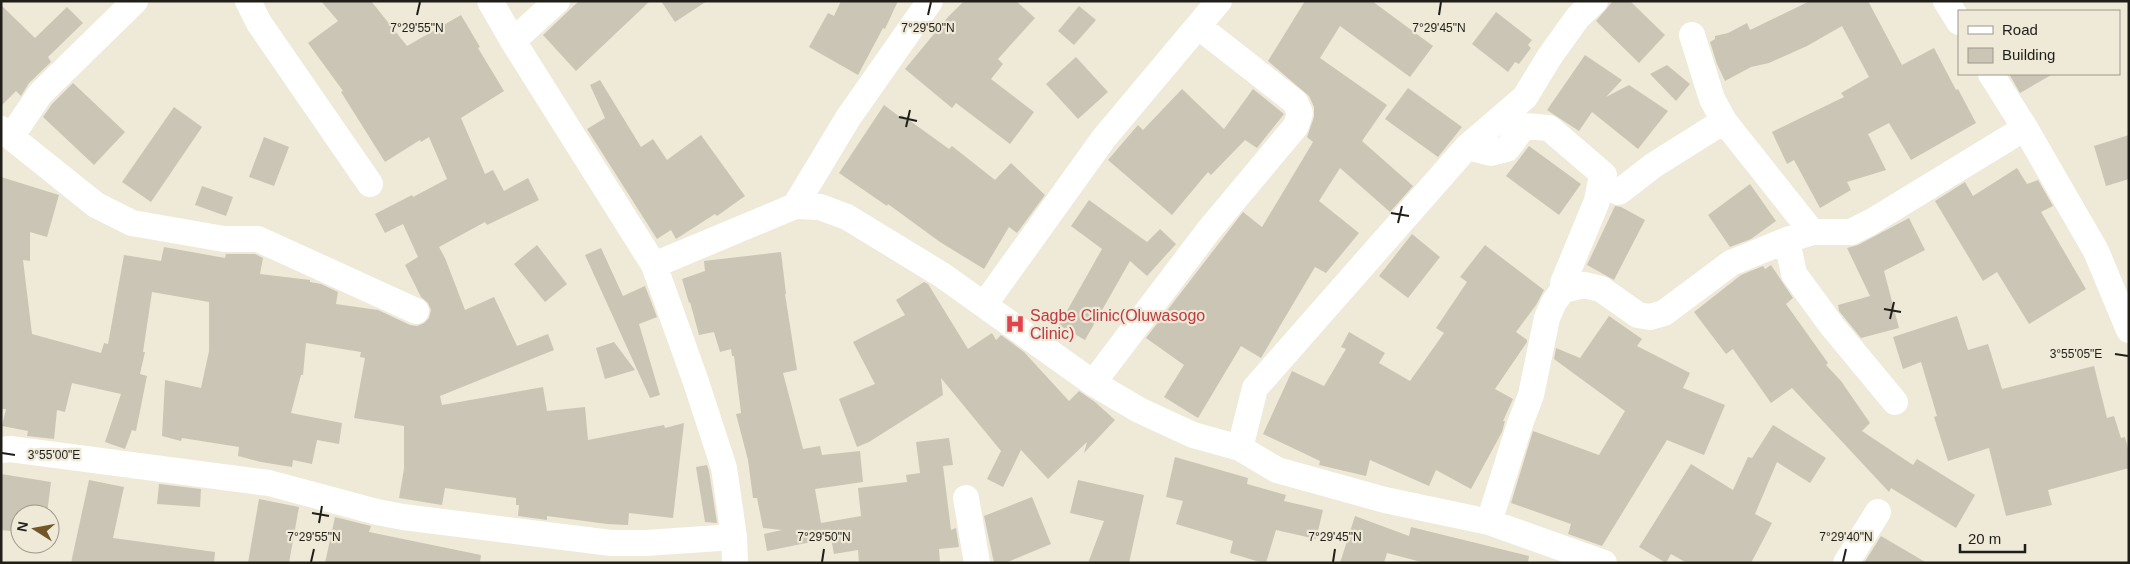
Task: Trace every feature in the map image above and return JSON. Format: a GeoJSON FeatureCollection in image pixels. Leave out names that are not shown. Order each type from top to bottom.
{"type":"FeatureCollection","features":[{"type":"Feature","properties":{"kind":"street"},"geometry":{"type":"LineString","coordinates":[[135,1],[40,94],[6,133],[96,205],[132,223],[224,239],[258,239],[416,312]]}},
{"type":"Feature","properties":{"kind":"street"},"geometry":{"type":"LineString","coordinates":[[248,1],[259,23],[370,184]]}},
{"type":"Feature","properties":{"kind":"street"},"geometry":{"type":"LineString","coordinates":[[1,450],[10,449],[269,483],[403,517],[601,542],[646,543],[734,550],[724,468],[696,382],[654,265],[513,41],[490,1]]}},
{"type":"Feature","properties":{"kind":"street"},"geometry":{"type":"LineString","coordinates":[[513,41],[557,1]]}},
{"type":"Feature","properties":{"kind":"street"},"geometry":{"type":"LineString","coordinates":[[796,206],[848,118],[930,1]]}},
{"type":"Feature","properties":{"kind":"street"},"geometry":{"type":"LineString","coordinates":[[984,305],[1104,138],[1219,1]]}},
{"type":"Feature","properties":{"kind":"street"},"geometry":{"type":"LineString","coordinates":[[1240,448],[1255,388],[1467,147],[1524,96],[1578,17],[1595,1]]}},
{"type":"Feature","properties":{"kind":"street"},"geometry":{"type":"LineString","coordinates":[[1946,1],[1958,20]]}},
{"type":"Feature","properties":{"kind":"street"},"geometry":{"type":"LineString","coordinates":[[1093,383],[1209,230],[1296,126],[1300,113],[1295,102],[1198,26]]}},
{"type":"Feature","properties":{"kind":"street"},"geometry":{"type":"LineString","coordinates":[[1692,35],[1712,98],[1724,121],[1812,232]]}},
{"type":"Feature","properties":{"kind":"street"},"geometry":{"type":"LineString","coordinates":[[1992,75],[2026,128],[2096,250],[2129,330]]}},
{"type":"Feature","properties":{"kind":"street"},"geometry":{"type":"LineString","coordinates":[[1600,185],[1619,192],[1654,165],[1724,121]]}},
{"type":"Feature","properties":{"kind":"street"},"geometry":{"type":"LineString","coordinates":[[1467,147],[1491,153],[1507,149],[1524,126],[1549,128],[1604,175],[1597,201],[1563,283],[1563,290],[1554,302],[1547,318],[1531,395],[1489,522]]}},
{"type":"Feature","properties":{"kind":"street"},"geometry":{"type":"LineString","coordinates":[[1563,290],[1584,284],[1601,289],[1638,315],[1650,317],[1664,314],[1731,262],[1812,232],[1851,232],[1871,222],[2026,128]]}},
{"type":"Feature","properties":{"kind":"street"},"geometry":{"type":"LineString","coordinates":[[654,265],[796,206],[820,206],[847,217],[942,275],[1093,383],[1139,410],[1193,435],[1240,448],[1277,470],[1385,500],[1489,522],[1604,563]]}},
{"type":"Feature","properties":{"kind":"street"},"geometry":{"type":"LineString","coordinates":[[1787,240],[1794,274],[1832,326],[1895,402]]}},
{"type":"Feature","properties":{"kind":"street"},"geometry":{"type":"LineString","coordinates":[[966,498],[977,563]]}},
{"type":"Feature","properties":{"kind":"street"},"geometry":{"type":"LineString","coordinates":[[1846,563],[1878,512]]}},
{"type":"Feature","properties":{"kind":"building"},"geometry":{"type":"Polygon","coordinates":[[[321,1],[371,1],[407,46],[461,15],[504,91],[461,118],[485,174],[493,170],[504,191],[528,178],[539,200],[487,225],[485,222],[439,247],[465,310],[494,297],[517,346],[548,334],[554,350],[440,396],[442,405],[543,387],[547,411],[585,407],[588,440],[664,425],[665,428],[684,423],[673,518],[629,513],[628,525],[547,516],[547,520],[518,516],[519,505],[516,505],[516,498],[445,488],[442,505],[399,498],[404,469],[404,426],[354,418],[365,358],[360,357],[361,352],[306,343],[303,375],[301,375],[291,413],[342,423],[339,444],[317,440],[312,464],[293,460],[292,467],[261,462],[238,456],[239,447],[182,438],[181,441],[162,436],[165,380],[201,388],[209,351],[209,302],[152,292],[143,352],[145,352],[140,374],[147,376],[136,431],[132,430],[125,449],[105,442],[121,394],[72,383],[65,412],[57,410],[54,439],[27,436],[28,431],[2,426],[6,409],[1,409],[1,177],[59,195],[47,237],[30,232],[30,261],[23,260],[32,334],[101,353],[104,343],[108,344],[124,255],[161,261],[164,247],[225,258],[226,254],[255,254],[263,258],[260,274],[310,280],[310,282],[321,284],[338,292],[336,304],[378,310],[410,325],[417,326],[429,318],[431,310],[428,303],[421,297],[405,265],[418,257],[403,224],[385,233],[375,214],[447,179],[429,137],[421,142],[420,140],[385,162],[341,92],[343,91],[308,43],[338,21],[321,1]]]}},
{"type":"Feature","properties":{"kind":"building"},"geometry":{"type":"Polygon","coordinates":[[[579,1],[650,1],[576,71],[543,35],[579,1]]]}},
{"type":"Feature","properties":{"kind":"building"},"geometry":{"type":"Polygon","coordinates":[[[661,1],[707,1],[675,22],[661,1]]]}},
{"type":"Feature","properties":{"kind":"building"},"geometry":{"type":"Polygon","coordinates":[[[841,1],[898,1],[885,29],[883,28],[858,75],[809,47],[828,13],[834,16],[841,1]]]}},
{"type":"Feature","properties":{"kind":"building"},"geometry":{"type":"Polygon","coordinates":[[[964,1],[1016,1],[1035,18],[998,59],[1003,64],[991,79],[1034,112],[1010,144],[956,103],[952,108],[905,69],[948,17],[964,1]]]}},
{"type":"Feature","properties":{"kind":"building"},"geometry":{"type":"Polygon","coordinates":[[[1305,1],[1372,1],[1433,46],[1410,77],[1340,26],[1320,58],[1387,105],[1362,141],[1413,186],[1390,212],[1340,168],[1319,201],[1359,233],[1326,273],[1315,267],[1261,358],[1241,346],[1198,418],[1164,397],[1184,365],[1146,338],[1243,212],[1262,227],[1313,142],[1307,137],[1314,117],[1314,107],[1309,96],[1268,61],[1305,1]]]}},
{"type":"Feature","properties":{"kind":"building"},"geometry":{"type":"Polygon","coordinates":[[[1613,1],[1630,1],[1665,35],[1639,63],[1596,21],[1613,1]]]}},
{"type":"Feature","properties":{"kind":"building"},"geometry":{"type":"Polygon","coordinates":[[[1810,1],[1868,1],[1902,65],[1934,48],[1976,123],[1911,160],[1889,123],[1868,134],[1886,170],[1847,182],[1851,190],[1820,208],[1794,160],[1787,164],[1772,132],[1844,97],[1841,93],[1869,77],[1842,26],[1807,46],[1769,63],[1751,67],[1725,81],[1710,42],[1715,39],[1715,36],[1728,33],[1747,23],[1750,30],[1810,1]]]}},
{"type":"Feature","properties":{"kind":"building"},"geometry":{"type":"Polygon","coordinates":[[[1,5],[35,38],[67,7],[83,23],[48,57],[51,62],[29,83],[21,96],[16,91],[1,106],[1,5]]]}},
{"type":"Feature","properties":{"kind":"building"},"geometry":{"type":"Polygon","coordinates":[[[1079,6],[1096,20],[1074,45],[1058,31],[1079,6]]]}},
{"type":"Feature","properties":{"kind":"building"},"geometry":{"type":"Polygon","coordinates":[[[1496,12],[1532,40],[1528,45],[1531,48],[1519,64],[1515,62],[1508,72],[1472,44],[1496,12]]]}},
{"type":"Feature","properties":{"kind":"building"},"geometry":{"type":"Polygon","coordinates":[[[1585,55],[1622,80],[1606,97],[1629,85],[1668,111],[1638,149],[1592,112],[1579,131],[1547,110],[1585,55]]]}},
{"type":"Feature","properties":{"kind":"building"},"geometry":{"type":"Polygon","coordinates":[[[1076,57],[1108,92],[1078,119],[1046,84],[1076,57]]]}},
{"type":"Feature","properties":{"kind":"building"},"geometry":{"type":"Polygon","coordinates":[[[1667,65],[1690,84],[1676,101],[1650,74],[1667,65]]]}},
{"type":"Feature","properties":{"kind":"building"},"geometry":{"type":"Polygon","coordinates":[[[2010,75],[2051,75],[2020,93],[2010,75]]]}},
{"type":"Feature","properties":{"kind":"building"},"geometry":{"type":"Polygon","coordinates":[[[600,80],[641,147],[653,139],[667,160],[701,135],[745,196],[717,216],[715,214],[676,239],[671,230],[657,239],[587,129],[605,118],[590,85],[600,80]]]}},
{"type":"Feature","properties":{"kind":"building"},"geometry":{"type":"Polygon","coordinates":[[[73,83],[125,132],[94,165],[43,117],[52,104],[73,83]]]}},
{"type":"Feature","properties":{"kind":"building"},"geometry":{"type":"Polygon","coordinates":[[[1408,88],[1462,127],[1438,157],[1385,119],[1408,88]]]}},
{"type":"Feature","properties":{"kind":"building"},"geometry":{"type":"Polygon","coordinates":[[[1182,89],[1224,129],[1253,89],[1284,114],[1257,148],[1245,140],[1211,175],[1208,172],[1172,215],[1108,160],[1138,125],[1143,130],[1182,89]]]}},
{"type":"Feature","properties":{"kind":"building"},"geometry":{"type":"Polygon","coordinates":[[[884,105],[900,117],[902,115],[949,149],[952,146],[995,180],[1011,163],[1045,195],[1017,233],[1009,227],[984,269],[940,242],[888,204],[887,206],[839,173],[884,105]]]}},
{"type":"Feature","properties":{"kind":"building"},"geometry":{"type":"Polygon","coordinates":[[[174,107],[202,127],[151,202],[122,182],[174,107]]]}},
{"type":"Feature","properties":{"kind":"building"},"geometry":{"type":"Polygon","coordinates":[[[2129,135],[2129,179],[2106,186],[2094,146],[2129,135]]]}},
{"type":"Feature","properties":{"kind":"building"},"geometry":{"type":"Polygon","coordinates":[[[264,137],[289,147],[274,186],[249,177],[264,137]]]}},
{"type":"Feature","properties":{"kind":"building"},"geometry":{"type":"Polygon","coordinates":[[[1529,146],[1581,184],[1559,215],[1506,176],[1529,146]]]}},
{"type":"Feature","properties":{"kind":"building"},"geometry":{"type":"Polygon","coordinates":[[[2017,168],[2027,184],[2038,180],[2053,206],[2041,212],[2086,289],[2029,324],[1997,272],[1983,281],[1935,201],[1965,182],[1973,196],[2017,168]]]}},
{"type":"Feature","properties":{"kind":"building"},"geometry":{"type":"Polygon","coordinates":[[[1750,184],[1776,221],[1751,239],[1730,247],[1708,215],[1750,184]]]}},
{"type":"Feature","properties":{"kind":"building"},"geometry":{"type":"Polygon","coordinates":[[[202,186],[233,197],[226,216],[195,205],[202,186]]]}},
{"type":"Feature","properties":{"kind":"building"},"geometry":{"type":"Polygon","coordinates":[[[1089,200],[1147,242],[1160,229],[1176,244],[1147,276],[1130,261],[1085,340],[1059,325],[1102,249],[1071,226],[1089,200]]]}},
{"type":"Feature","properties":{"kind":"building"},"geometry":{"type":"Polygon","coordinates":[[[1615,206],[1621,207],[1645,220],[1614,280],[1587,265],[1615,206]]]}},
{"type":"Feature","properties":{"kind":"building"},"geometry":{"type":"Polygon","coordinates":[[[1909,218],[1925,250],[1884,271],[1899,328],[1861,338],[1839,311],[1838,305],[1870,296],[1847,248],[1858,245],[1909,218]]]}},
{"type":"Feature","properties":{"kind":"building"},"geometry":{"type":"Polygon","coordinates":[[[1412,234],[1440,257],[1408,298],[1379,276],[1412,234]]]}},
{"type":"Feature","properties":{"kind":"building"},"geometry":{"type":"Polygon","coordinates":[[[537,245],[567,284],[545,302],[514,264],[537,245]]]}},
{"type":"Feature","properties":{"kind":"building"},"geometry":{"type":"Polygon","coordinates":[[[1485,245],[1544,290],[1536,305],[1516,332],[1527,342],[1495,389],[1513,399],[1503,421],[1505,421],[1502,432],[1471,489],[1436,470],[1429,486],[1370,460],[1366,476],[1319,465],[1320,461],[1263,434],[1292,371],[1324,386],[1346,349],[1341,347],[1349,332],[1385,353],[1379,363],[1410,381],[1444,333],[1436,328],[1467,282],[1460,277],[1485,245]]]}},
{"type":"Feature","properties":{"kind":"building"},"geometry":{"type":"Polygon","coordinates":[[[601,248],[623,296],[645,286],[657,317],[639,324],[660,395],[650,398],[585,255],[601,248]]]}},
{"type":"Feature","properties":{"kind":"building"},"geometry":{"type":"Polygon","coordinates":[[[781,252],[785,294],[797,370],[783,373],[803,449],[820,446],[822,455],[860,451],[863,482],[815,489],[821,523],[861,516],[858,488],[907,482],[906,475],[920,473],[916,442],[949,438],[953,465],[943,466],[951,530],[956,528],[959,547],[939,549],[940,563],[859,563],[858,550],[834,554],[831,538],[767,551],[764,534],[782,530],[763,528],[757,498],[753,498],[748,460],[736,414],[741,413],[734,356],[732,356],[731,349],[720,352],[714,332],[699,335],[682,279],[705,271],[704,261],[781,252]]]}},
{"type":"Feature","properties":{"kind":"building"},"geometry":{"type":"Polygon","coordinates":[[[1771,265],[1793,298],[1786,304],[1828,363],[1826,365],[1841,381],[1870,423],[1862,431],[1913,465],[1917,459],[1975,495],[1956,528],[1891,488],[1889,492],[1792,388],[1771,403],[1733,349],[1726,354],[1694,312],[1741,275],[1763,266],[1765,269],[1771,265]]]}},
{"type":"Feature","properties":{"kind":"building"},"geometry":{"type":"Polygon","coordinates":[[[924,282],[928,284],[968,349],[992,333],[996,340],[1001,335],[1024,352],[1069,401],[1079,391],[1115,420],[1084,453],[1087,442],[1048,479],[1021,450],[1003,487],[987,479],[1001,451],[941,378],[943,395],[869,442],[857,447],[839,399],[875,384],[853,342],[905,315],[896,300],[924,282]]]}},
{"type":"Feature","properties":{"kind":"building"},"geometry":{"type":"Polygon","coordinates":[[[1609,316],[1642,339],[1637,346],[1690,373],[1683,388],[1725,405],[1704,455],[1667,440],[1602,546],[1568,534],[1571,524],[1511,503],[1533,431],[1599,455],[1625,411],[1554,359],[1556,348],[1580,358],[1609,316]]]}},
{"type":"Feature","properties":{"kind":"building"},"geometry":{"type":"Polygon","coordinates":[[[1957,316],[1968,350],[1988,344],[2002,389],[2094,366],[2107,418],[2114,416],[2121,438],[2125,437],[2129,453],[2129,468],[2048,490],[2052,505],[2006,516],[1989,448],[1948,461],[1934,417],[1937,416],[1921,362],[1903,369],[1893,337],[1957,316]]]}},
{"type":"Feature","properties":{"kind":"building"},"geometry":{"type":"Polygon","coordinates":[[[614,342],[635,370],[605,379],[596,348],[614,342]]]}},
{"type":"Feature","properties":{"kind":"building"},"geometry":{"type":"Polygon","coordinates":[[[1773,425],[1826,458],[1810,483],[1777,462],[1755,514],[1772,523],[1751,563],[1687,563],[1671,554],[1666,563],[1639,547],[1691,464],[1733,490],[1748,457],[1752,458],[1773,425]]]}},
{"type":"Feature","properties":{"kind":"building"},"geometry":{"type":"Polygon","coordinates":[[[1175,457],[1248,478],[1247,484],[1286,495],[1284,501],[1323,510],[1316,539],[1276,530],[1266,563],[1263,563],[1230,553],[1233,541],[1176,524],[1183,501],[1166,497],[1175,457]]]}},
{"type":"Feature","properties":{"kind":"building"},"geometry":{"type":"Polygon","coordinates":[[[707,465],[717,523],[705,522],[696,467],[707,465]]]}},
{"type":"Feature","properties":{"kind":"building"},"geometry":{"type":"Polygon","coordinates":[[[1,474],[51,482],[48,504],[10,504],[10,531],[1,530],[1,474]]]}},
{"type":"Feature","properties":{"kind":"building"},"geometry":{"type":"Polygon","coordinates":[[[89,480],[124,487],[113,538],[215,552],[214,563],[71,563],[89,480]]]}},
{"type":"Feature","properties":{"kind":"building"},"geometry":{"type":"Polygon","coordinates":[[[1078,480],[1144,495],[1129,563],[1088,563],[1104,521],[1070,513],[1078,480]]]}},
{"type":"Feature","properties":{"kind":"building"},"geometry":{"type":"Polygon","coordinates":[[[159,484],[201,489],[200,507],[157,504],[159,484]]]}},
{"type":"Feature","properties":{"kind":"building"},"geometry":{"type":"Polygon","coordinates":[[[1032,497],[1051,544],[1005,563],[994,563],[984,516],[1032,497]]]}},
{"type":"Feature","properties":{"kind":"building"},"geometry":{"type":"Polygon","coordinates":[[[259,499],[299,507],[289,563],[248,563],[259,499]]]}},
{"type":"Feature","properties":{"kind":"building"},"geometry":{"type":"Polygon","coordinates":[[[1355,516],[1409,536],[1411,527],[1529,556],[1528,563],[1425,563],[1387,553],[1384,563],[1340,563],[1355,516]]]}},
{"type":"Feature","properties":{"kind":"building"},"geometry":{"type":"Polygon","coordinates":[[[335,517],[371,526],[369,532],[481,555],[480,563],[325,563],[335,517]]]}},
{"type":"Feature","properties":{"kind":"building"},"geometry":{"type":"Polygon","coordinates":[[[1881,536],[1927,563],[1864,563],[1881,536]]]}},
{"type":"Feature","properties":{"kind":"place","name":"Sagbe Clinic(Oluwasogo Clinic)"},"geometry":{"type":"Point","coordinates":[1015,324]}}]}
